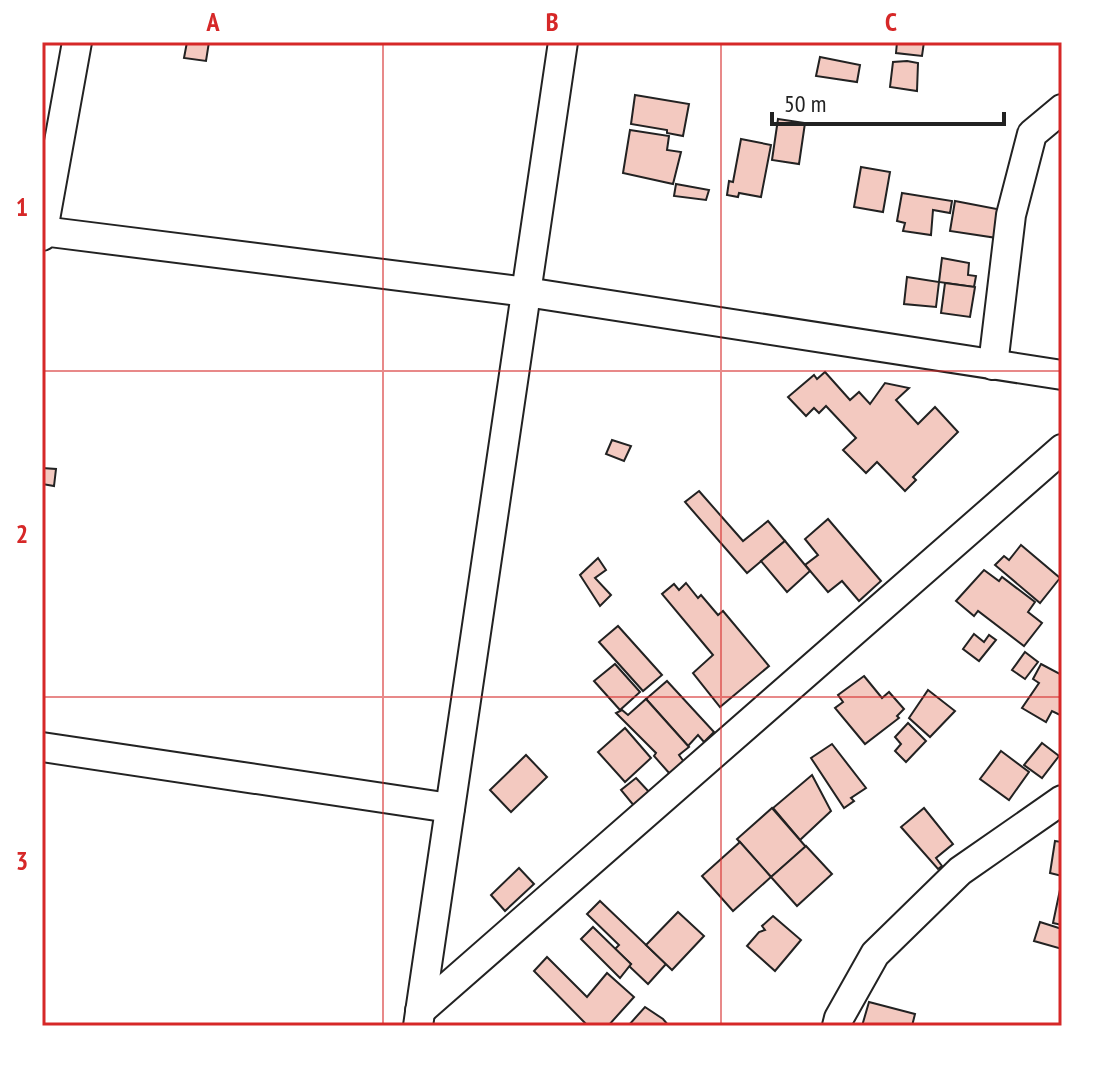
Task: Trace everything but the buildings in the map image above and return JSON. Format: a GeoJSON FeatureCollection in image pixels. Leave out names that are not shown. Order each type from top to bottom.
{"type":"FeatureCollection","features":[{"type":"Feature","properties":{"kind":"street"},"geometry":{"type":"LineString","coordinates":[[77,42],[42,232],[526,292],[1062,375]]}},
{"type":"Feature","properties":{"kind":"street"},"geometry":{"type":"LineString","coordinates":[[419,1019],[526,292],[557,44]]}},
{"type":"Feature","properties":{"kind":"street"},"geometry":{"type":"LineString","coordinates":[[993,365],[1011,215],[1032,134],[1062,109]]}},
{"type":"Feature","properties":{"kind":"street"},"geometry":{"type":"LineString","coordinates":[[419,1019],[1062,449]]}},
{"type":"Feature","properties":{"kind":"street"},"geometry":{"type":"LineString","coordinates":[[42,747],[450,808]]}},
{"type":"Feature","properties":{"kind":"street"},"geometry":{"type":"LineString","coordinates":[[837,1026],[875,954],[960,871],[1062,800]]}}]}
